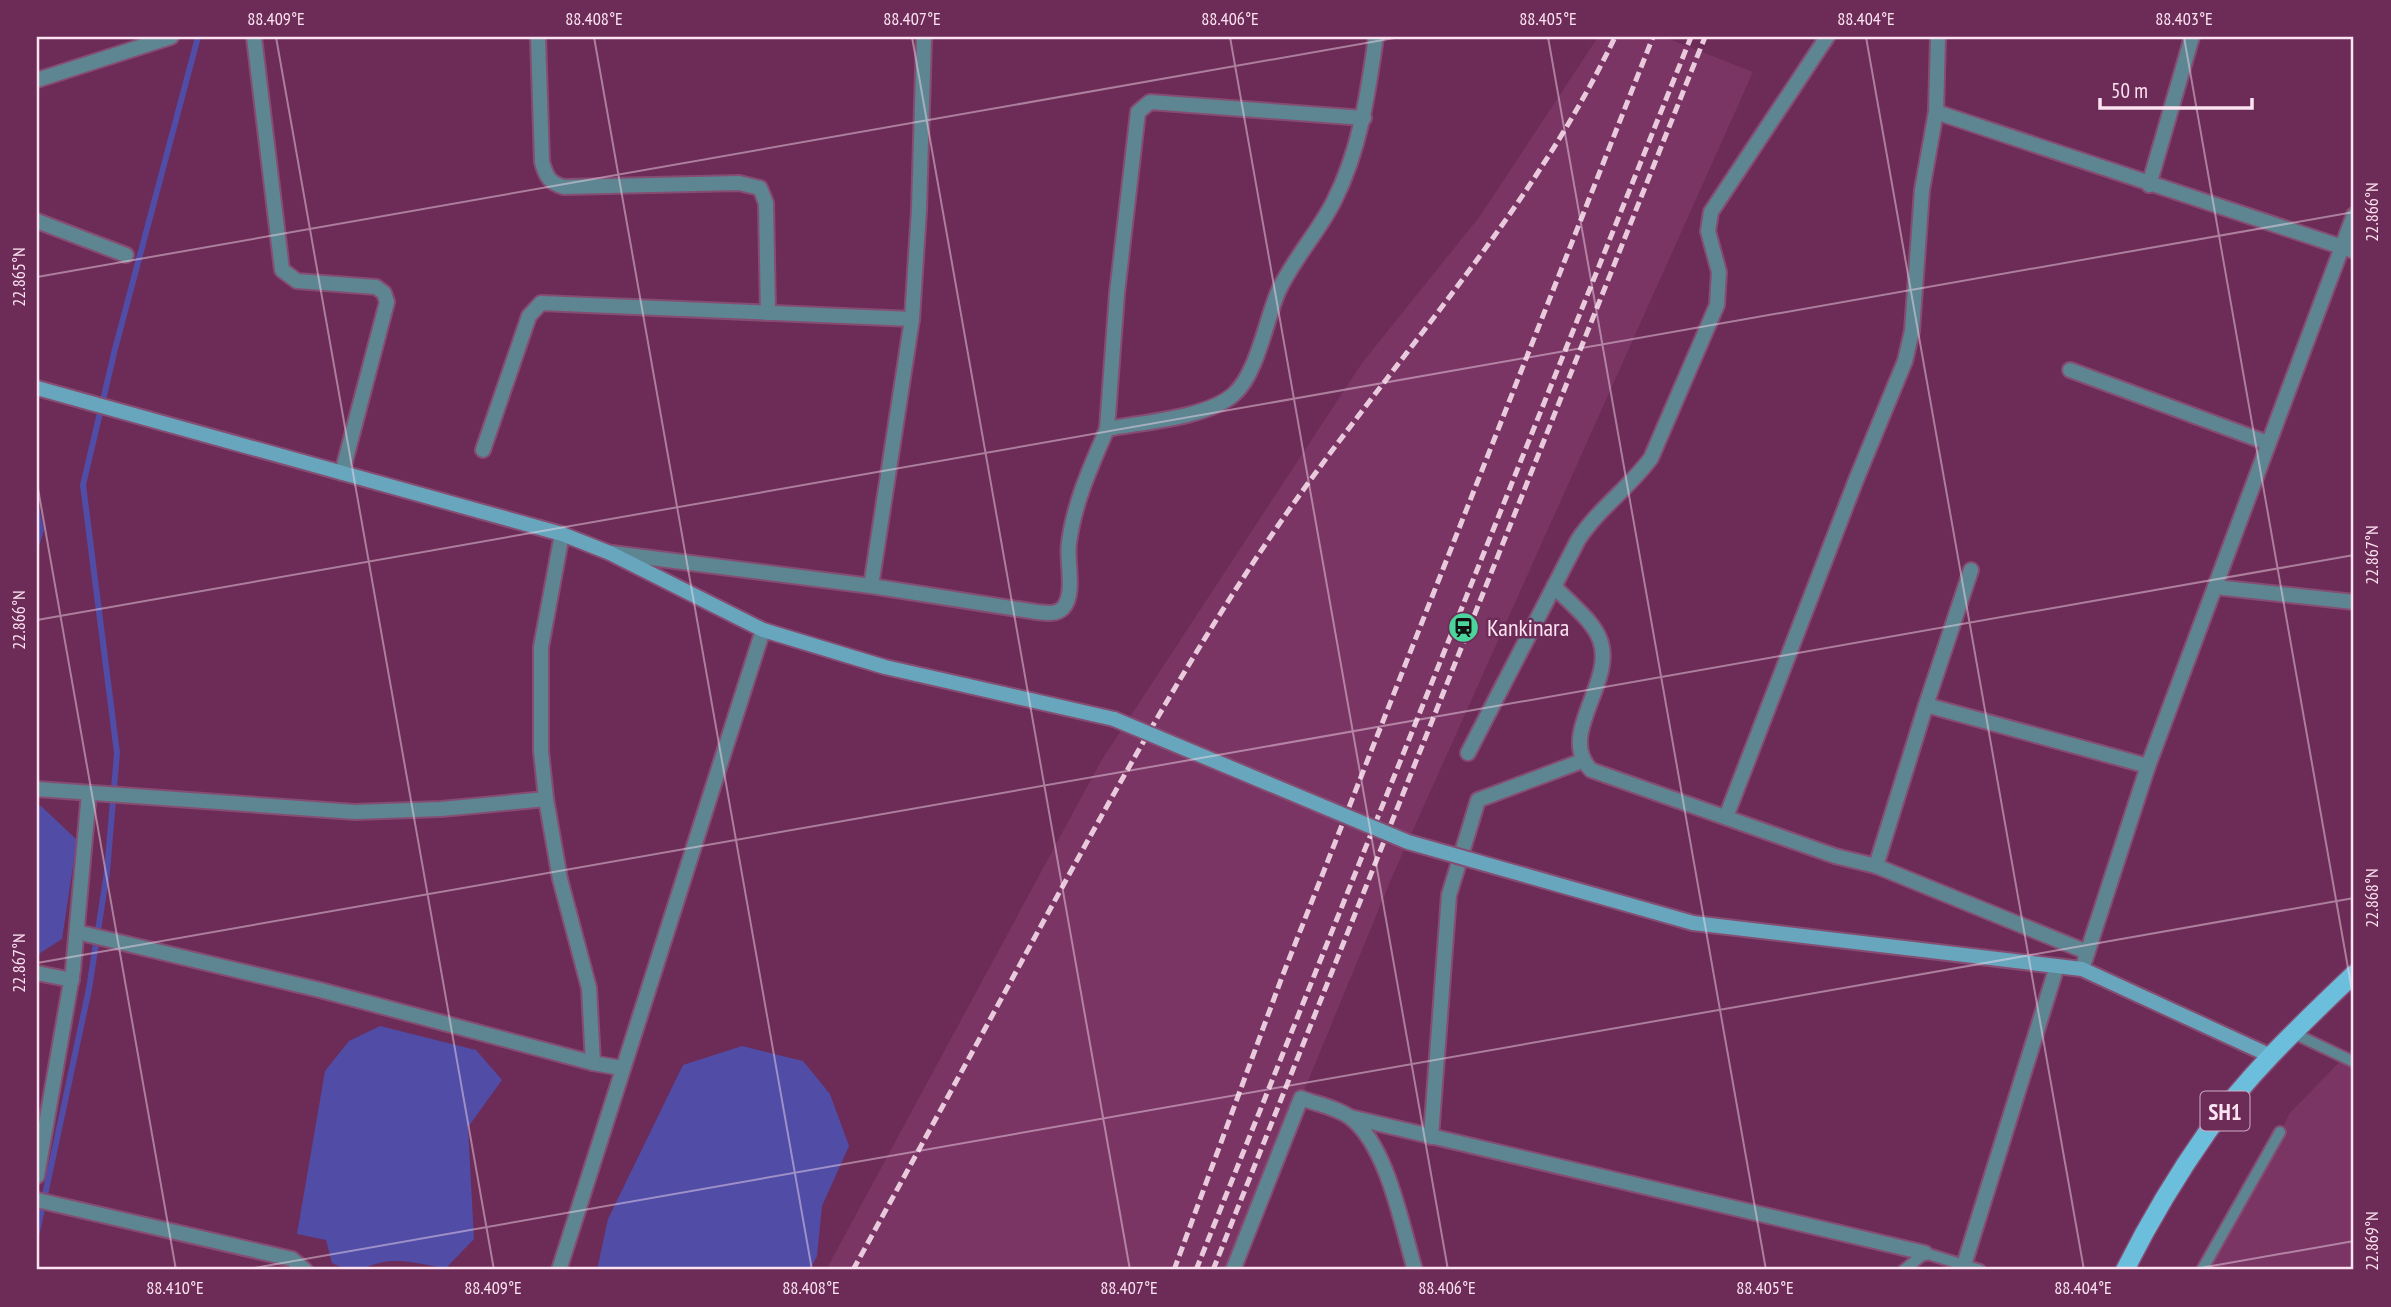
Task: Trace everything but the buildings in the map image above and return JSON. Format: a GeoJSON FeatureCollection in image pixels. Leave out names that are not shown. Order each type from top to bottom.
{"type":"FeatureCollection","features":[{"type":"Feature","properties":{"kind":"main road"},"geometry":{"type":"LineString","coordinates":[[37,388],[562,534],[610,553],[762,629],[884,667],[1114,719],[1408,842],[1693,923],[2082,969],[2271,1056]]}},
{"type":"Feature","properties":{"kind":"main road","name":"SH1"},"geometry":{"type":"LineString","coordinates":[[2125,1270],[2148,1226],[2208,1130],[2271,1056],[2354,974]]}},
{"type":"Feature","properties":{"kind":"street"},"geometry":{"type":"LineString","coordinates":[[37,80],[153,40],[171,37]]}},
{"type":"Feature","properties":{"kind":"street"},"geometry":{"type":"LineString","coordinates":[[254,37],[282,270],[297,281],[376,287],[384,293],[387,302],[342,473]]}},
{"type":"Feature","properties":{"kind":"street"},"geometry":{"type":"LineString","coordinates":[[538,37],[542,162],[546,177],[553,184],[564,187],[739,183],[760,188],[766,203],[768,313]]}},
{"type":"Feature","properties":{"kind":"street"},"geometry":{"type":"LineString","coordinates":[[871,586],[912,319],[919,210],[924,37]]}},
{"type":"Feature","properties":{"kind":"street"},"geometry":{"type":"LineString","coordinates":[[1107,429],[1203,411],[1236,393],[1248,375],[1289,268],[1334,202],[1349,167],[1364,118],[1376,37]]}},
{"type":"Feature","properties":{"kind":"street"},"geometry":{"type":"LineString","coordinates":[[1468,753],[1588,525],[1651,458],[1717,305],[1719,272],[1708,231],[1711,212],[1827,37]]}},
{"type":"Feature","properties":{"kind":"street"},"geometry":{"type":"LineString","coordinates":[[1726,817],[1856,480],[1906,361],[1912,331],[1922,190],[1936,112],[1938,37]]}},
{"type":"Feature","properties":{"kind":"street"},"geometry":{"type":"LineString","coordinates":[[2148,185],[2192,37]]}},
{"type":"Feature","properties":{"kind":"street"},"geometry":{"type":"LineString","coordinates":[[610,553],[871,586],[1053,613],[1063,607],[1068,596],[1068,545],[1073,521],[1083,485],[1107,429],[1117,293],[1138,112],[1150,102],[1364,118]]}},
{"type":"Feature","properties":{"kind":"street"},"geometry":{"type":"LineString","coordinates":[[1936,112],[2348,250]]}},
{"type":"Feature","properties":{"kind":"street"},"geometry":{"type":"LineString","coordinates":[[2082,969],[2148,765],[2267,443],[2348,250],[2354,215]]}},
{"type":"Feature","properties":{"kind":"street"},"geometry":{"type":"LineString","coordinates":[[37,221],[126,255]]}},
{"type":"Feature","properties":{"kind":"street"},"geometry":{"type":"LineString","coordinates":[[483,450],[529,316],[541,303],[912,319]]}},
{"type":"Feature","properties":{"kind":"street"},"geometry":{"type":"LineString","coordinates":[[2070,369],[2267,443]]}},
{"type":"Feature","properties":{"kind":"street"},"geometry":{"type":"LineString","coordinates":[[562,534],[541,647],[541,751],[546,799],[560,879],[589,988],[593,1063]]}},
{"type":"Feature","properties":{"kind":"street"},"geometry":{"type":"LineString","coordinates":[[1876,866],[1971,570]]}},
{"type":"Feature","properties":{"kind":"street"},"geometry":{"type":"LineString","coordinates":[[1554,586],[1601,640],[1602,667],[1579,745],[1582,761],[1591,770],[1835,856],[1876,866],[2087,952]]}},
{"type":"Feature","properties":{"kind":"street"},"geometry":{"type":"LineString","coordinates":[[2215,587],[2354,602]]}},
{"type":"Feature","properties":{"kind":"street"},"geometry":{"type":"LineString","coordinates":[[559,1270],[762,629]]}},
{"type":"Feature","properties":{"kind":"street"},"geometry":{"type":"LineString","coordinates":[[1926,705],[2148,765]]}},
{"type":"Feature","properties":{"kind":"street"},"geometry":{"type":"LineString","coordinates":[[1431,1137],[1449,895],[1479,800],[1582,761]]}},
{"type":"Feature","properties":{"kind":"street"},"geometry":{"type":"LineString","coordinates":[[37,789],[120,793],[207,803],[355,811],[441,809],[546,799]]}},
{"type":"Feature","properties":{"kind":"street"},"geometry":{"type":"LineString","coordinates":[[37,1176],[81,934],[96,793]]}},
{"type":"Feature","properties":{"kind":"street"},"geometry":{"type":"LineString","coordinates":[[81,934],[320,990],[593,1063],[621,1068]]}},
{"type":"Feature","properties":{"kind":"street"},"geometry":{"type":"LineString","coordinates":[[1964,1265],[2057,966]]}},
{"type":"Feature","properties":{"kind":"street"},"geometry":{"type":"LineString","coordinates":[[37,972],[72,980]]}},
{"type":"Feature","properties":{"kind":"street"},"geometry":{"type":"LineString","coordinates":[[1233,1270],[1301,1098],[1350,1118],[1925,1253]]}},
{"type":"Feature","properties":{"kind":"street"},"geometry":{"type":"LineString","coordinates":[[1350,1118],[1368,1137],[1382,1161],[1415,1270]]}},
{"type":"Feature","properties":{"kind":"street"},"geometry":{"type":"LineString","coordinates":[[43,1201],[292,1259],[305,1270]]}},
{"type":"Feature","properties":{"kind":"lane"},"geometry":{"type":"LineString","coordinates":[[2293,1033],[2354,1062]]}},
{"type":"Feature","properties":{"kind":"lane"},"geometry":{"type":"LineString","coordinates":[[2202,1270],[2280,1132]]}},
{"type":"Feature","properties":{"kind":"lane"},"geometry":{"type":"LineString","coordinates":[[1904,1270],[1925,1253],[1980,1270]]}},
{"type":"Feature","properties":{"kind":"shaded area"},"geometry":{"type":"Polygon","coordinates":[[[1598,37],[1664,37],[1753,72],[1392,877],[1301,1098],[1243,1270],[826,1270],[1101,761],[1362,363],[1480,216],[1598,37]]]}},
{"type":"Feature","properties":{"kind":"shaded area"},"geometry":{"type":"Polygon","coordinates":[[[37,498],[44,530],[37,553],[37,498]]]}},
{"type":"Feature","properties":{"kind":"shaded area"},"geometry":{"type":"Polygon","coordinates":[[[41,806],[77,840],[62,939],[37,955],[37,808],[41,806]]]}},
{"type":"Feature","properties":{"kind":"shaded area"},"geometry":{"type":"Polygon","coordinates":[[[380,1026],[476,1050],[502,1080],[468,1127],[474,1239],[446,1268],[396,1261],[358,1269],[342,1267],[332,1263],[326,1240],[297,1234],[325,1071],[349,1041],[380,1026]]]}},
{"type":"Feature","properties":{"kind":"shaded area"},"geometry":{"type":"Polygon","coordinates":[[[742,1046],[803,1061],[830,1094],[849,1146],[822,1206],[817,1256],[810,1270],[597,1270],[608,1219],[683,1065],[742,1046]]]}},
{"type":"Feature","properties":{"kind":"shaded area"},"geometry":{"type":"Polygon","coordinates":[[[2354,1047],[2354,1270],[2209,1270],[2290,1113],[2354,1047]]]}},
{"type":"Feature","properties":{"kind":"waterway"},"geometry":{"type":"LineString","coordinates":[[37,1232],[89,989],[107,872],[117,753],[83,485],[115,349],[198,37]]}},
{"type":"Feature","properties":{"kind":"railway"},"geometry":{"type":"LineString","coordinates":[[853,1270],[1099,820],[1219,616],[1284,517],[1503,224],[1581,102],[1615,37]]}},
{"type":"Feature","properties":{"kind":"railway"},"geometry":{"type":"LineString","coordinates":[[1174,1270],[1282,977],[1653,37]]}},
{"type":"Feature","properties":{"kind":"railway"},"geometry":{"type":"LineString","coordinates":[[1196,1270],[1691,37]]}},
{"type":"Feature","properties":{"kind":"railway"},"geometry":{"type":"LineString","coordinates":[[1213,1270],[1705,37]]}},
{"type":"Feature","properties":{"kind":"place","name":"Kankinara"},"geometry":{"type":"Point","coordinates":[1464,627]}}]}
